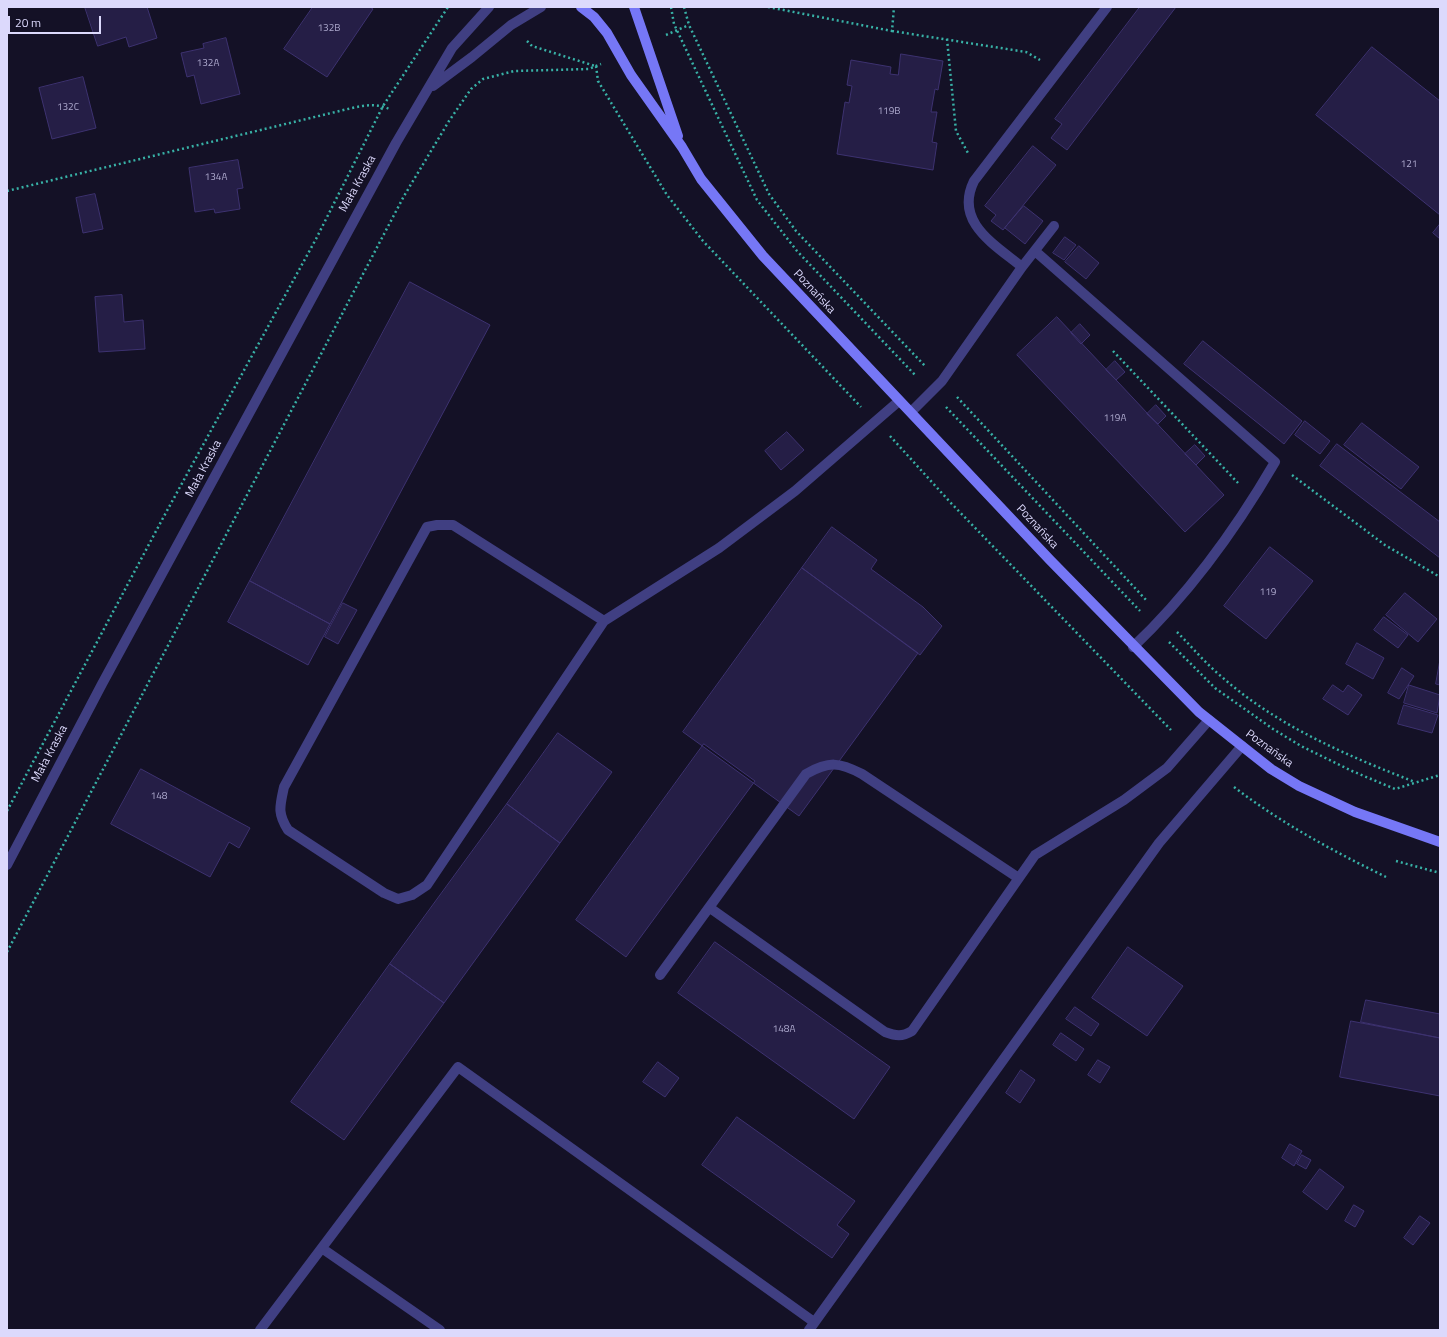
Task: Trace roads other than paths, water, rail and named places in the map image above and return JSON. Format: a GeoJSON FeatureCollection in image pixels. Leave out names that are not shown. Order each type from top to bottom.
{"type":"FeatureCollection","features":[{"type":"Feature","properties":{"kind":"main road","name":"Poznańska"},"geometry":{"type":"LineString","coordinates":[[581,7],[594,17],[607,33],[631,75],[682,147],[701,179],[763,256],[1133,646],[1209,720],[1271,769],[1323,799],[1390,826],[1440,842]]}},
{"type":"Feature","properties":{"kind":"main road","name":"Poznańska"},"geometry":{"type":"LineString","coordinates":[[634,7],[682,147]]}},
{"type":"Feature","properties":{"kind":"street","name":"Mała Kraska"},"geometry":{"type":"LineString","coordinates":[[7,865],[102,684],[359,209],[452,48],[489,7]]}},
{"type":"Feature","properties":{"kind":"street","name":"Mała Kraska"},"geometry":{"type":"LineString","coordinates":[[429,88],[472,57],[511,25],[541,7]]}},
{"type":"Feature","properties":{"kind":"street"},"geometry":{"type":"LineString","coordinates":[[1022,267],[989,240],[972,218],[968,206],[968,193],[979,174],[1107,7]]}},
{"type":"Feature","properties":{"kind":"street"},"geometry":{"type":"LineString","coordinates":[[911,412],[942,381],[1022,267],[1054,226]]}},
{"type":"Feature","properties":{"kind":"street"},"geometry":{"type":"LineString","coordinates":[[1035,250],[1275,462],[1254,500],[1236,526],[1163,618],[1133,646]]}},
{"type":"Feature","properties":{"kind":"street"},"geometry":{"type":"LineString","coordinates":[[604,621],[453,525],[438,525],[427,528],[284,787],[280,805],[280,817],[288,830],[384,893],[398,899],[412,895],[427,885],[604,621],[719,548],[795,491],[899,401]]}},
{"type":"Feature","properties":{"kind":"street"},"geometry":{"type":"LineString","coordinates":[[710,908],[885,1032],[897,1036],[904,1035],[912,1031],[1017,877],[1034,855],[1124,800],[1167,768],[1209,720]]}},
{"type":"Feature","properties":{"kind":"street"},"geometry":{"type":"LineString","coordinates":[[260,1330],[458,1067],[811,1326],[1159,843],[1242,746]]}},
{"type":"Feature","properties":{"kind":"street"},"geometry":{"type":"LineString","coordinates":[[660,975],[806,774],[817,768],[831,764],[846,766],[862,774],[1017,877]]}},
{"type":"Feature","properties":{"kind":"street"},"geometry":{"type":"LineString","coordinates":[[323,1248],[440,1330]]}}]}
